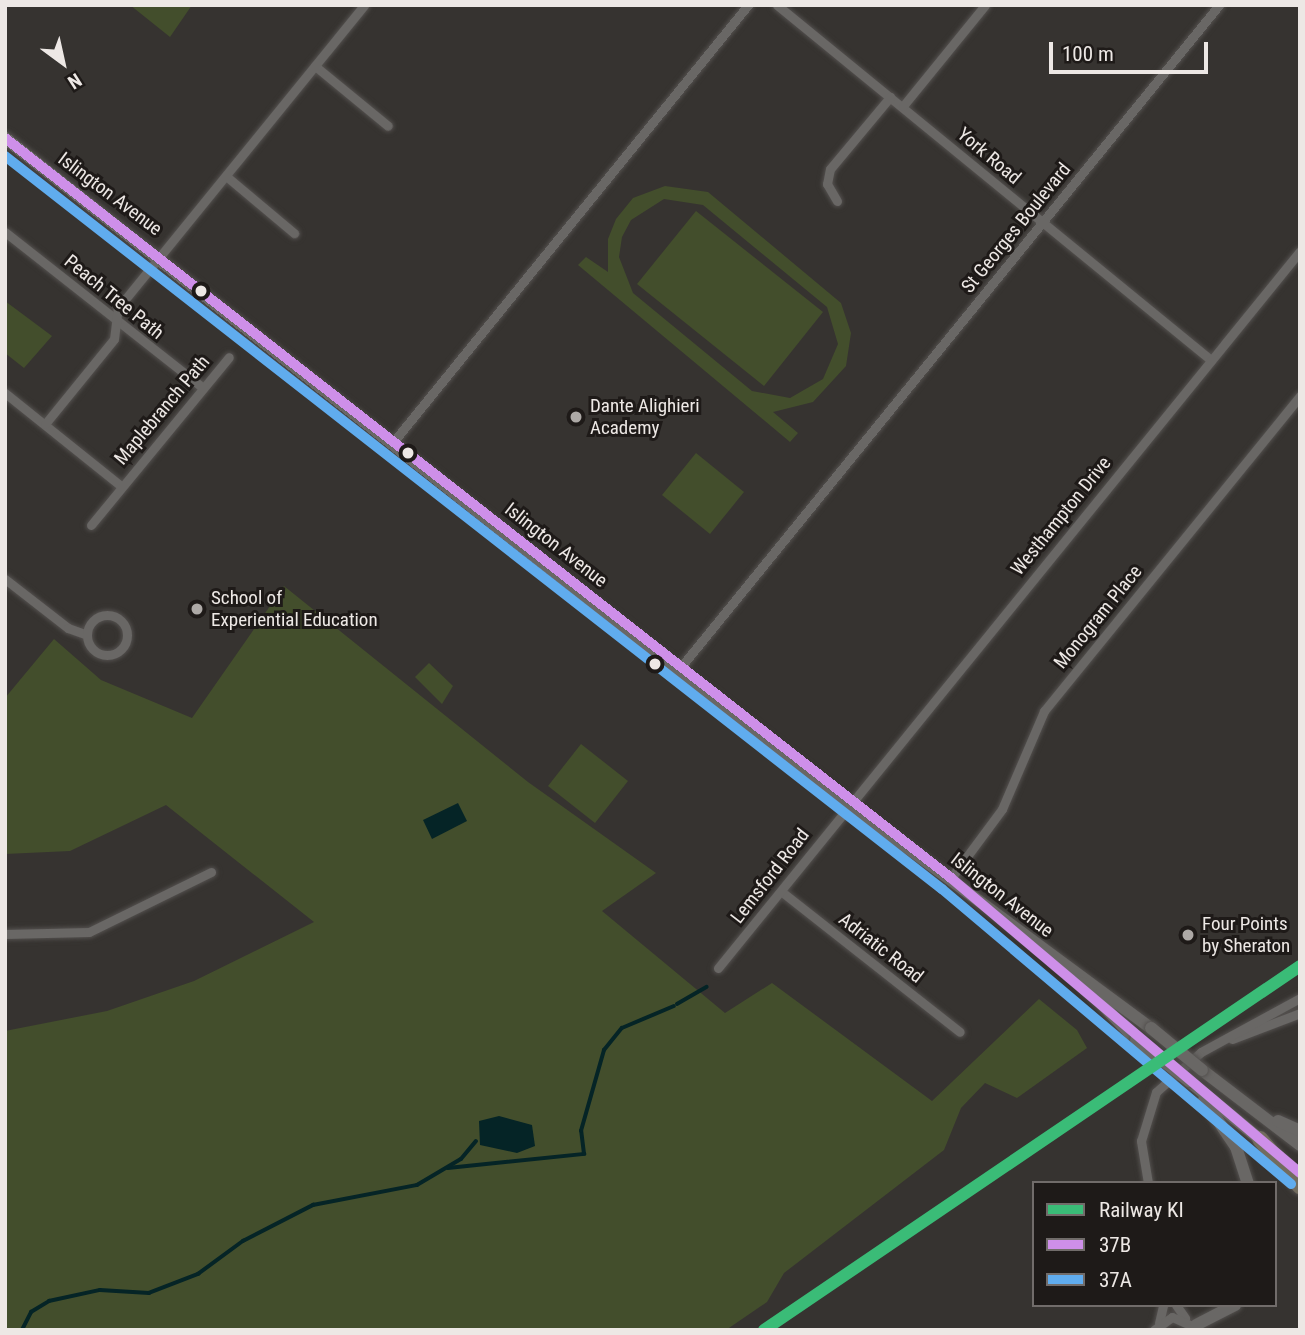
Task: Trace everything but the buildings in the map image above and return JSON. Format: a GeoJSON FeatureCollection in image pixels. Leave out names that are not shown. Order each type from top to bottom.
{"type":"FeatureCollection","features":[{"type":"Feature","properties":{"kind":"highway"},"geometry":{"type":"LineString","coordinates":[[1260,1139],[1300,1186]]}},
{"type":"Feature","properties":{"kind":"main road","name":"Islington Avenue"},"geometry":{"type":"LineString","coordinates":[[5,138],[394,441],[848,804],[951,878],[1081,983],[1151,1028],[1300,1145]]}},
{"type":"Feature","properties":{"kind":"main road","name":"Islington Avenue"},"geometry":{"type":"LineString","coordinates":[[1081,983],[1136,1040],[1300,1173]]}},
{"type":"Feature","properties":{"kind":"main road"},"geometry":{"type":"LineString","coordinates":[[1189,1081],[1236,1147],[1247,1181]]}},
{"type":"Feature","properties":{"kind":"main road"},"geometry":{"type":"LineString","coordinates":[[1263,1114],[1300,1131]]}},
{"type":"Feature","properties":{"kind":"main road"},"geometry":{"type":"LineString","coordinates":[[1193,1324],[1213,1322],[1232,1307]]}},
{"type":"Feature","properties":{"kind":"street"},"geometry":{"type":"LineString","coordinates":[[45,424],[114,339],[114,322],[118,308],[162,258],[365,5]]}},
{"type":"Feature","properties":{"kind":"street"},"geometry":{"type":"LineString","coordinates":[[394,441],[748,5]]}},
{"type":"Feature","properties":{"kind":"street","name":"York Road"},"geometry":{"type":"LineString","coordinates":[[777,5],[903,106],[1041,224],[1211,360]]}},
{"type":"Feature","properties":{"kind":"street"},"geometry":{"type":"LineString","coordinates":[[903,106],[985,5]]}},
{"type":"Feature","properties":{"kind":"street","name":"St Georges Boulevard"},"geometry":{"type":"LineString","coordinates":[[680,668],[1219,5]]}},
{"type":"Feature","properties":{"kind":"street"},"geometry":{"type":"LineString","coordinates":[[315,66],[388,126]]}},
{"type":"Feature","properties":{"kind":"street"},"geometry":{"type":"LineString","coordinates":[[837,201],[827,184],[830,169],[890,97]]}},
{"type":"Feature","properties":{"kind":"street"},"geometry":{"type":"LineString","coordinates":[[226,176],[295,233]]}},
{"type":"Feature","properties":{"kind":"street","name":"Peach Tree Path"},"geometry":{"type":"LineString","coordinates":[[5,232],[114,322],[203,388]]}},
{"type":"Feature","properties":{"kind":"street","name":"Westhampton Drive"},"geometry":{"type":"LineString","coordinates":[[848,804],[1300,251]]}},
{"type":"Feature","properties":{"kind":"street","name":"Maplebranch Path"},"geometry":{"type":"LineString","coordinates":[[91,525],[229,357]]}},
{"type":"Feature","properties":{"kind":"street","name":"Maplebranch Path"},"geometry":{"type":"LineString","coordinates":[[5,393],[121,486]]}},
{"type":"Feature","properties":{"kind":"street","name":"Monogram Place"},"geometry":{"type":"LineString","coordinates":[[951,878],[1002,809],[1044,711],[1300,396]]}},
{"type":"Feature","properties":{"kind":"street"},"geometry":{"type":"LineString","coordinates":[[5,579],[68,628],[87,635],[104,655],[122,648],[127,631],[105,615],[87,635]]}},
{"type":"Feature","properties":{"kind":"street","name":"Lemsford Road"},"geometry":{"type":"LineString","coordinates":[[718,968],[782,892],[848,804]]}},
{"type":"Feature","properties":{"kind":"street"},"geometry":{"type":"LineString","coordinates":[[5,934],[89,932],[211,872]]}},
{"type":"Feature","properties":{"kind":"street","name":"Adriatic Road"},"geometry":{"type":"LineString","coordinates":[[782,892],[960,1032]]}},
{"type":"Feature","properties":{"kind":"street"},"geometry":{"type":"LineString","coordinates":[[1148,1181],[1141,1140],[1145,1119],[1156,1092],[1201,1052],[1300,998]]}},
{"type":"Feature","properties":{"kind":"street"},"geometry":{"type":"LineString","coordinates":[[1201,1052],[1300,1013]]}},
{"type":"Feature","properties":{"kind":"street"},"geometry":{"type":"LineString","coordinates":[[1162,1307],[1156,1326],[1193,1324]]}},
{"type":"Feature","properties":{"kind":"street"},"geometry":{"type":"LineString","coordinates":[[1178,1307],[1193,1324]]}},
{"type":"Feature","properties":{"kind":"green space"},"geometry":{"type":"Polygon","coordinates":[[[130,5],[192,5],[170,37],[130,5]]]}},
{"type":"Feature","properties":{"kind":"green space"},"geometry":{"type":"Polygon","coordinates":[[[665,186],[708,192],[841,303],[851,333],[846,366],[813,402],[773,412],[798,433],[790,442],[578,265],[586,257],[608,272],[608,239],[616,219],[633,198],[665,186]],[[664,199],[631,220],[622,237],[619,257],[633,293],[752,391],[790,398],[823,379],[838,344],[827,307],[703,205],[664,199]]]}},
{"type":"Feature","properties":{"kind":"green space"},"geometry":{"type":"Polygon","coordinates":[[[696,211],[823,312],[764,386],[637,284],[696,211]]]}},
{"type":"Feature","properties":{"kind":"green space"},"geometry":{"type":"Polygon","coordinates":[[[5,301],[52,336],[24,368],[5,353],[5,301]]]}},
{"type":"Feature","properties":{"kind":"green space"},"geometry":{"type":"Polygon","coordinates":[[[696,453],[744,492],[710,534],[662,495],[696,453]]]}},
{"type":"Feature","properties":{"kind":"green space"},"geometry":{"type":"Polygon","coordinates":[[[284,586],[528,782],[656,873],[602,911],[725,1013],[772,983],[932,1101],[1039,999],[1077,1030],[1087,1048],[1017,1098],[985,1083],[961,1108],[944,1150],[784,1273],[767,1302],[726,1330],[5,1330],[5,1031],[107,1011],[194,981],[314,922],[166,805],[70,851],[5,854],[5,698],[54,639],[101,680],[192,718],[284,586]]]}},
{"type":"Feature","properties":{"kind":"green space"},"geometry":{"type":"Polygon","coordinates":[[[429,663],[453,686],[442,704],[415,677],[429,663]]]}},
{"type":"Feature","properties":{"kind":"green space"},"geometry":{"type":"Polygon","coordinates":[[[581,744],[628,781],[595,823],[548,786],[581,744]]]}},
{"type":"Feature","properties":{"kind":"water"},"geometry":{"type":"Polygon","coordinates":[[[458,803],[467,821],[432,839],[423,820],[458,803]]]}},
{"type":"Feature","properties":{"kind":"water"},"geometry":{"type":"Polygon","coordinates":[[[499,1116],[532,1125],[535,1146],[517,1153],[480,1145],[479,1121],[499,1116]]]}},
{"type":"Feature","properties":{"kind":"waterway"},"geometry":{"type":"LineString","coordinates":[[677,1004],[706,987]]}},
{"type":"Feature","properties":{"kind":"waterway"},"geometry":{"type":"LineString","coordinates":[[448,1168],[584,1154],[581,1131],[604,1050],[622,1028],[674,1006]]}},
{"type":"Feature","properties":{"kind":"waterway"},"geometry":{"type":"LineString","coordinates":[[22,1330],[31,1312],[49,1301],[100,1290],[149,1293],[198,1274],[243,1241],[313,1205],[417,1185],[461,1159],[476,1141]]}},
{"type":"Feature","properties":{"kind":"rail line","name":"KI"},"geometry":{"type":"LineString","coordinates":[[764,1330],[1300,966]]}},
{"type":"Feature","properties":{"kind":"transit line","name":"37B"},"geometry":{"type":"LineString","coordinates":[[5,138],[951,878],[1300,1173]]}},
{"type":"Feature","properties":{"kind":"transit line","name":"37A"},"geometry":{"type":"LineString","coordinates":[[5,156],[942,889],[1291,1184]]}},
{"type":"Feature","properties":{"kind":"place","name":"Dante Alighieri Academy"},"geometry":{"type":"Point","coordinates":[576,417]}},
{"type":"Feature","properties":{"kind":"place","name":"School of Experiential Education"},"geometry":{"type":"Point","coordinates":[197,609]}},
{"type":"Feature","properties":{"kind":"place","name":"Four Points by Sheraton"},"geometry":{"type":"Point","coordinates":[1188,935]}}]}
